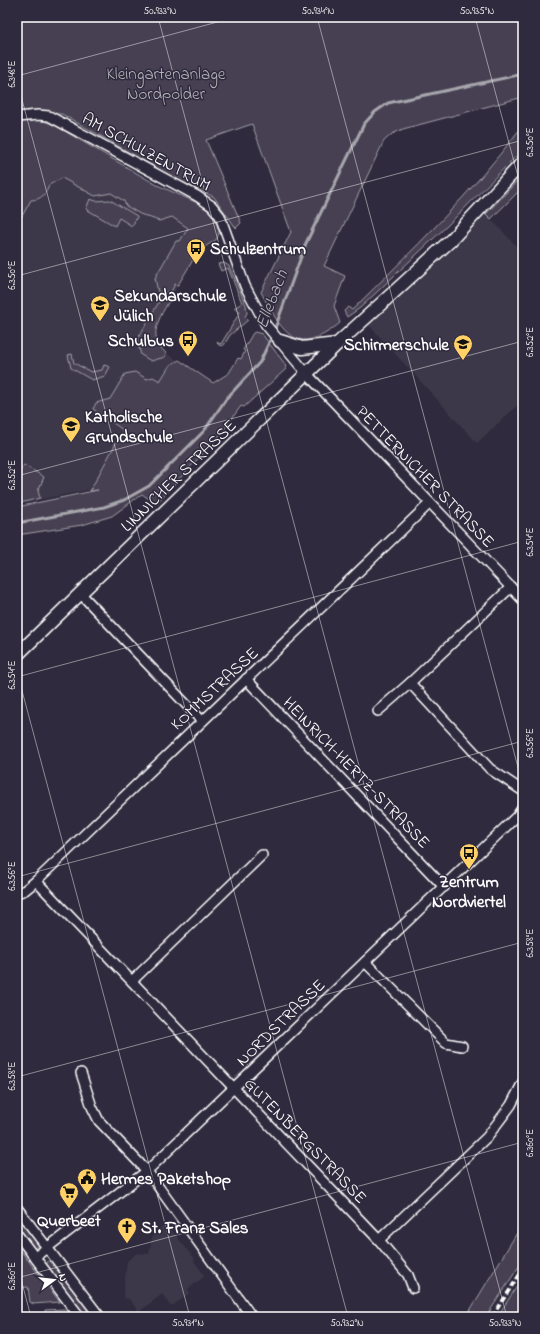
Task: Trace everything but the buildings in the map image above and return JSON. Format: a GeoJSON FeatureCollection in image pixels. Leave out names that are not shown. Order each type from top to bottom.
{"type":"FeatureCollection","features":[{"type":"Feature","properties":{"kind":"main road","name":"LINNICHER STRASSE"},"geometry":{"type":"LineString","coordinates":[[17,655],[337,344],[450,240],[523,162]]}},
{"type":"Feature","properties":{"kind":"main road"},"geometry":{"type":"LineString","coordinates":[[278,340],[302,348],[337,344]]}},
{"type":"Feature","properties":{"kind":"street","name":"AM SCHULZENTRUM"},"geometry":{"type":"LineString","coordinates":[[17,117],[38,115],[50,116],[197,196],[212,206],[220,216],[245,286],[266,325],[307,374]]}},
{"type":"Feature","properties":{"kind":"street","name":"PETTERNICHER STRASSE"},"geometry":{"type":"LineString","coordinates":[[307,374],[523,600]]}},
{"type":"Feature","properties":{"kind":"street","name":"KOMMSTRASSE"},"geometry":{"type":"LineString","coordinates":[[17,893],[25,890],[36,881],[202,720],[246,680],[430,503]]}},
{"type":"Feature","properties":{"kind":"street"},"geometry":{"type":"LineString","coordinates":[[378,711],[410,683],[511,587]]}},
{"type":"Feature","properties":{"kind":"street"},"geometry":{"type":"LineString","coordinates":[[81,594],[202,720]]}},
{"type":"Feature","properties":{"kind":"street","name":"HEINRICH-HERTZ-STRASSE"},"geometry":{"type":"LineString","coordinates":[[246,680],[444,887]]}},
{"type":"Feature","properties":{"kind":"street"},"geometry":{"type":"LineString","coordinates":[[410,683],[490,769],[523,791]]}},
{"type":"Feature","properties":{"kind":"street","name":"NORDSTRASSE"},"geometry":{"type":"LineString","coordinates":[[34,1257],[147,1171],[444,887],[517,816],[523,807]]}},
{"type":"Feature","properties":{"kind":"street"},"geometry":{"type":"LineString","coordinates":[[132,981],[262,855]]}},
{"type":"Feature","properties":{"kind":"street","name":"GUTENBERGSTRASSE"},"geometry":{"type":"LineString","coordinates":[[36,881],[379,1240],[408,1275],[413,1288]]}},
{"type":"Feature","properties":{"kind":"street"},"geometry":{"type":"LineString","coordinates":[[365,962],[446,1043],[462,1046]]}},
{"type":"Feature","properties":{"kind":"street"},"geometry":{"type":"LineString","coordinates":[[81,1073],[92,1107],[99,1121],[147,1171],[252,1317]]}},
{"type":"Feature","properties":{"kind":"street"},"geometry":{"type":"LineString","coordinates":[[379,1240],[487,1137],[511,1105],[523,1082]]}},
{"type":"Feature","properties":{"kind":"street"},"geometry":{"type":"LineString","coordinates":[[17,1208],[100,1317]]}},
{"type":"Feature","properties":{"kind":"street"},"geometry":{"type":"LineString","coordinates":[[17,1234],[80,1317]]}},
{"type":"Feature","properties":{"kind":"shaded area"},"geometry":{"type":"Polygon","coordinates":[[[31,122],[56,126],[157,185],[195,201],[212,214],[218,227],[217,239],[197,252],[155,326],[155,337],[161,349],[166,353],[213,383],[107,486],[17,504],[17,125],[31,122]]]}},
{"type":"Feature","properties":{"kind":"shaded area","name":"Schirmerschule"},"geometry":{"type":"Polygon","coordinates":[[[486,214],[523,253],[523,400],[477,443],[367,323],[486,214]]]}},
{"type":"Feature","properties":{"kind":"shaded area"},"geometry":{"type":"Polygon","coordinates":[[[166,1224],[195,1259],[194,1261],[205,1276],[188,1289],[190,1293],[171,1307],[162,1294],[139,1312],[128,1298],[126,1299],[123,1295],[127,1261],[137,1253],[149,1254],[153,1233],[166,1224]]]}},
{"type":"Feature","properties":{"kind":"green space","name":"Kleingartenanlage Nordpolder"},"geometry":{"type":"Polygon","coordinates":[[[17,17],[523,17],[523,97],[403,129],[392,134],[384,141],[324,266],[345,276],[334,306],[340,323],[325,334],[312,339],[301,340],[292,336],[284,329],[276,319],[261,292],[291,232],[252,124],[206,140],[241,223],[236,228],[214,197],[176,179],[62,114],[17,115],[17,17]]]}},
{"type":"Feature","properties":{"kind":"green space"},"geometry":{"type":"Polygon","coordinates":[[[33,120],[44,121],[56,126],[157,185],[200,204],[212,214],[219,232],[217,239],[197,252],[195,251],[191,258],[193,260],[178,285],[175,284],[171,292],[158,292],[155,278],[176,241],[180,241],[188,228],[172,217],[159,221],[140,214],[126,206],[124,201],[111,193],[95,196],[62,178],[49,185],[47,191],[41,197],[31,200],[17,225],[17,123],[33,120]]]}},
{"type":"Feature","properties":{"kind":"green space"},"geometry":{"type":"Polygon","coordinates":[[[523,125],[523,149],[449,224],[360,308],[347,317],[344,311],[348,307],[352,310],[441,221],[483,174],[523,125]]]}},
{"type":"Feature","properties":{"kind":"green space"},"geometry":{"type":"Polygon","coordinates":[[[523,175],[523,187],[491,219],[486,214],[523,175]]]}},
{"type":"Feature","properties":{"kind":"green space"},"geometry":{"type":"Polygon","coordinates":[[[90,199],[96,201],[110,200],[137,217],[132,226],[119,218],[115,226],[86,209],[90,199]]]}},
{"type":"Feature","properties":{"kind":"green space"},"geometry":{"type":"Polygon","coordinates":[[[224,263],[229,266],[246,305],[247,313],[245,317],[248,320],[230,335],[224,345],[220,346],[216,342],[221,344],[240,312],[234,308],[242,303],[228,268],[221,271],[218,264],[224,263]]]}},
{"type":"Feature","properties":{"kind":"green space"},"geometry":{"type":"Polygon","coordinates":[[[173,294],[161,316],[156,331],[156,339],[166,353],[165,357],[151,361],[141,355],[137,340],[160,300],[160,297],[173,294]]]}},
{"type":"Feature","properties":{"kind":"green space"},"geometry":{"type":"Polygon","coordinates":[[[255,332],[262,334],[285,364],[286,369],[244,407],[241,406],[220,435],[156,504],[142,494],[112,516],[82,525],[17,535],[17,507],[98,490],[90,491],[123,430],[93,409],[96,403],[110,399],[125,374],[135,372],[147,379],[153,377],[160,381],[170,365],[179,360],[213,383],[229,373],[238,358],[241,359],[245,351],[243,350],[255,332]]]}},
{"type":"Feature","properties":{"kind":"green space"},"geometry":{"type":"Polygon","coordinates":[[[72,354],[74,363],[91,372],[102,370],[104,365],[110,367],[105,376],[92,380],[71,368],[68,355],[72,354]]]}},
{"type":"Feature","properties":{"kind":"green space"},"geometry":{"type":"Polygon","coordinates":[[[24,465],[44,477],[38,491],[40,498],[17,504],[17,476],[24,465]]]}},
{"type":"Feature","properties":{"kind":"green space"},"geometry":{"type":"Polygon","coordinates":[[[17,1213],[39,1244],[36,1248],[33,1248],[17,1227],[17,1213]]]}},
{"type":"Feature","properties":{"kind":"green space"},"geometry":{"type":"Polygon","coordinates":[[[523,1223],[523,1260],[486,1317],[466,1317],[523,1223]]]}},
{"type":"Feature","properties":{"kind":"green space"},"geometry":{"type":"Polygon","coordinates":[[[17,1246],[60,1302],[33,1304],[30,1302],[28,1287],[17,1288],[17,1246]]]}},
{"type":"Feature","properties":{"kind":"green space"},"geometry":{"type":"Polygon","coordinates":[[[52,1259],[95,1317],[86,1317],[46,1265],[49,1260],[52,1259]]]}},
{"type":"Feature","properties":{"kind":"green space"},"geometry":{"type":"Polygon","coordinates":[[[523,1277],[523,1317],[497,1317],[523,1277]]]}},
{"type":"Feature","properties":{"kind":"green space"},"geometry":{"type":"Polygon","coordinates":[[[66,1309],[72,1317],[45,1317],[45,1310],[66,1309]]]}},
{"type":"Feature","properties":{"kind":"waterway","name":"Ellebach"},"geometry":{"type":"LineString","coordinates":[[274,331],[306,243],[364,124],[375,112],[388,103],[523,74]]}},
{"type":"Feature","properties":{"kind":"waterway","name":"Ellebach"},"geometry":{"type":"LineString","coordinates":[[17,523],[104,507],[124,500],[149,486],[204,431],[226,399],[260,362],[272,336]]}},
{"type":"Feature","properties":{"kind":"railway"},"geometry":{"type":"LineString","coordinates":[[492,1317],[523,1269]]}},
{"type":"Feature","properties":{"kind":"place","name":"Schulzentrum"},"geometry":{"type":"Point","coordinates":[196,265]}},
{"type":"Feature","properties":{"kind":"place","name":"Sekundarschule Jülich"},"geometry":{"type":"Point","coordinates":[100,322]}},
{"type":"Feature","properties":{"kind":"place","name":"Schulbus"},"geometry":{"type":"Point","coordinates":[188,357]}},
{"type":"Feature","properties":{"kind":"place","name":"Schirmerschule"},"geometry":{"type":"Point","coordinates":[463,361]}},
{"type":"Feature","properties":{"kind":"place","name":"Katholische Grundschule"},"geometry":{"type":"Point","coordinates":[71,443]}},
{"type":"Feature","properties":{"kind":"place","name":"Zentrum Nordviertel"},"geometry":{"type":"Point","coordinates":[469,870]}},
{"type":"Feature","properties":{"kind":"place","name":"Hermes Paketshop"},"geometry":{"type":"Point","coordinates":[87,1195]}},
{"type":"Feature","properties":{"kind":"place","name":"Querbeet"},"geometry":{"type":"Point","coordinates":[69,1209]}},
{"type":"Feature","properties":{"kind":"place","name":"St. Franz Sales"},"geometry":{"type":"Point","coordinates":[127,1244]}}]}
